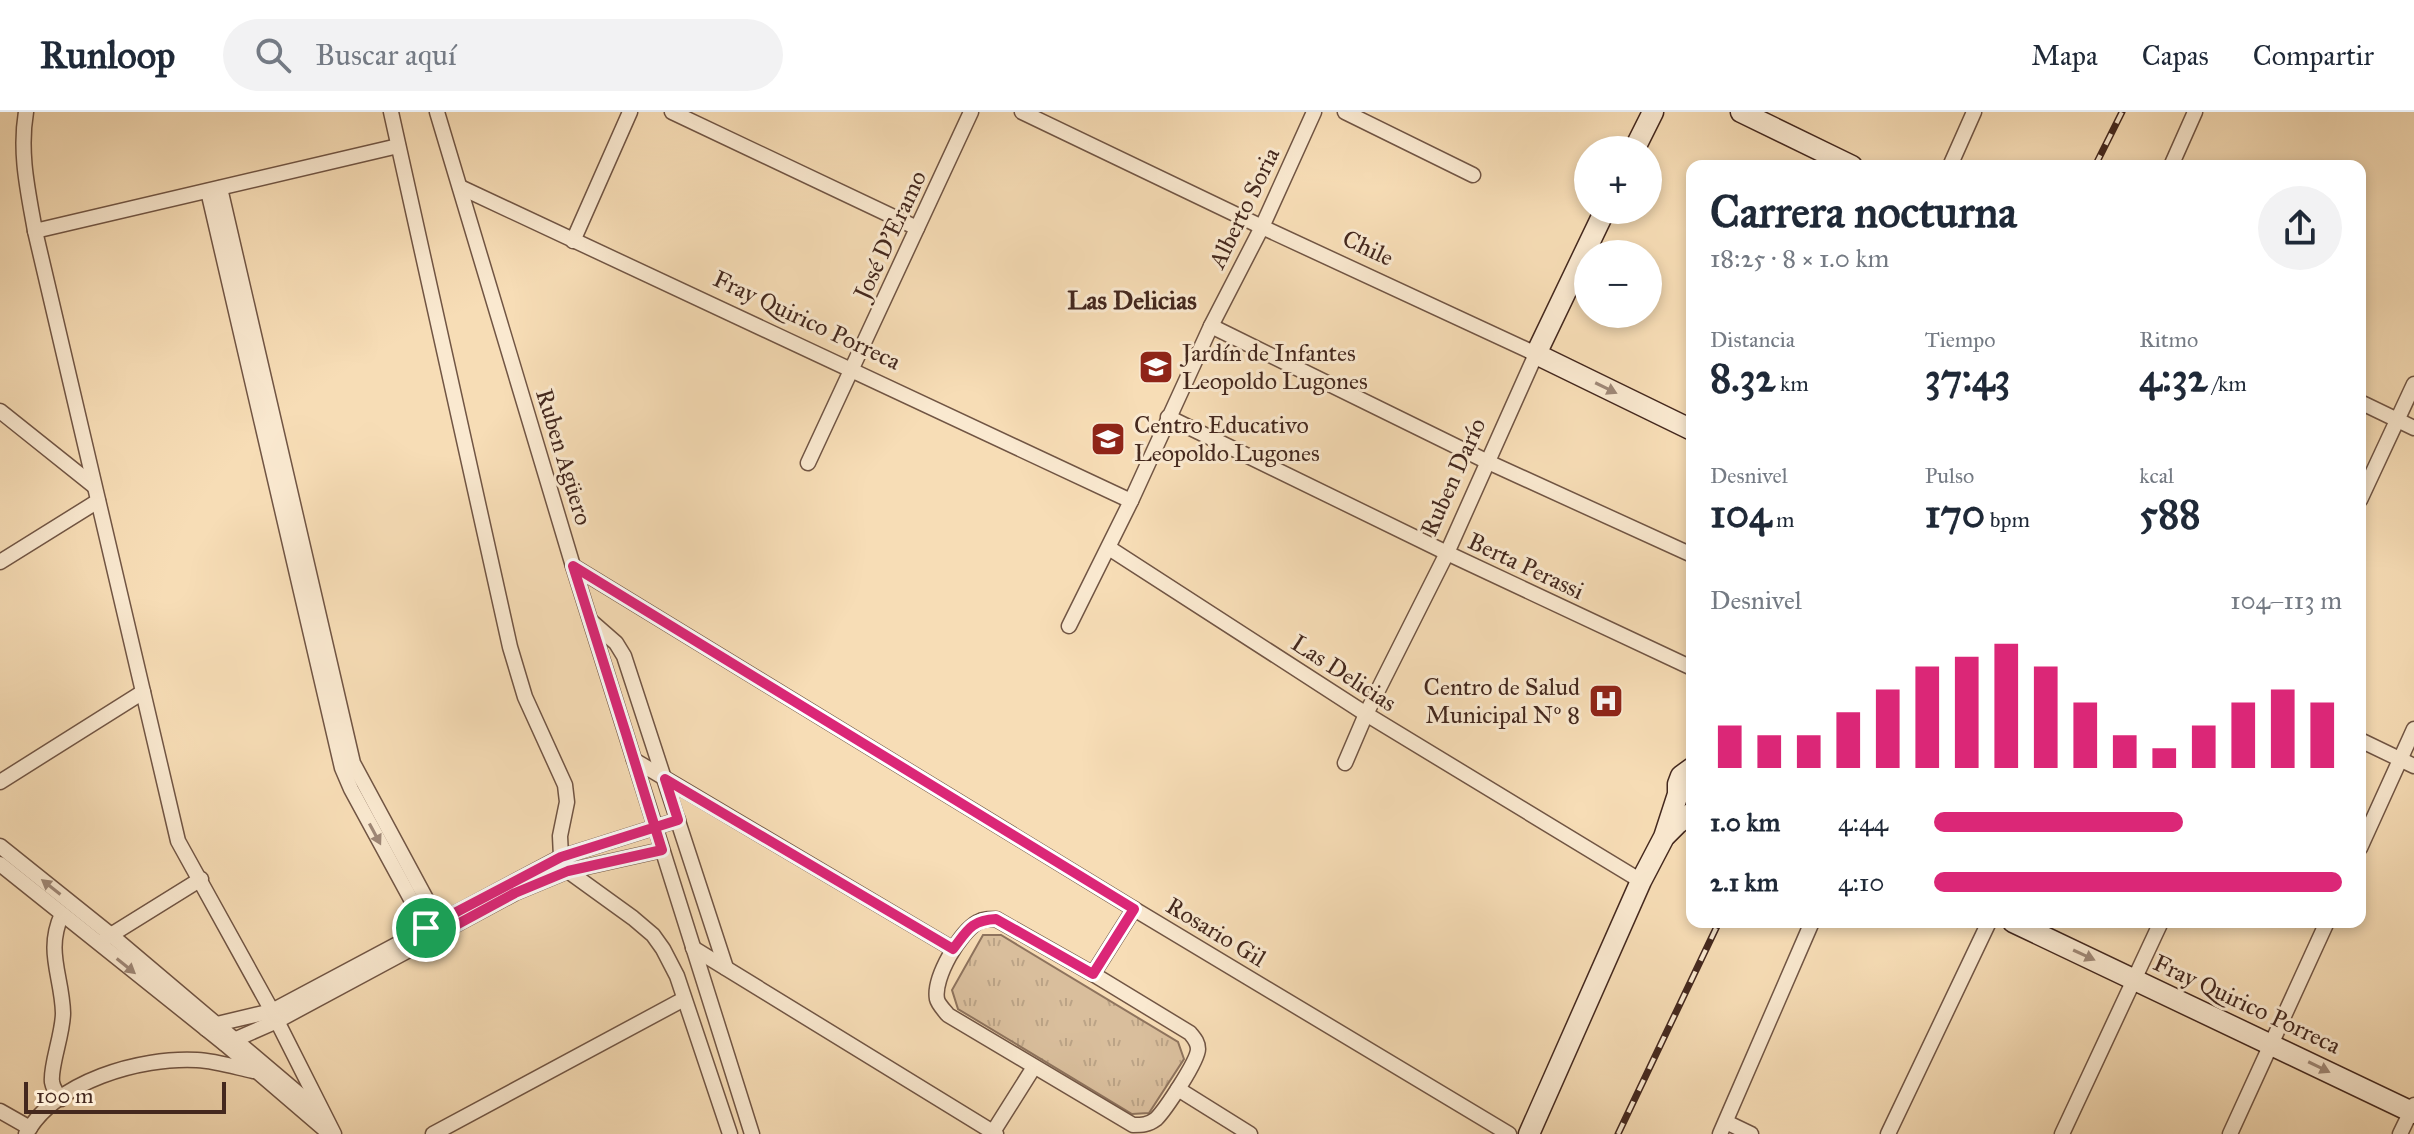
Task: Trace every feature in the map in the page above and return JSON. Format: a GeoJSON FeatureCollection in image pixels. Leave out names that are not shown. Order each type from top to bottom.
{"type":"FeatureCollection","features":[{"type":"Feature","properties":{"kind":"main road"},"geometry":{"type":"LineString","coordinates":[[1641,136],[1653,112]]}},
{"type":"Feature","properties":{"kind":"main road"},"geometry":{"type":"LineString","coordinates":[[1741,112],[1840,160]]}},
{"type":"Feature","properties":{"kind":"main road","name":"Ruben Darío"},"geometry":{"type":"LineString","coordinates":[[1536,354],[1598,224]]}},
{"type":"Feature","properties":{"kind":"main road","name":"Chile"},"geometry":{"type":"LineString","coordinates":[[1536,354],[1686,427]]}},
{"type":"Feature","properties":{"kind":"main road"},"geometry":{"type":"LineString","coordinates":[[1686,771],[1678,784],[1686,803]]}},
{"type":"Feature","properties":{"kind":"main road"},"geometry":{"type":"LineString","coordinates":[[1529,1134],[1641,881],[1664,837],[1686,806]]}},
{"type":"Feature","properties":{"kind":"main road","name":"Fray Quirico Porreca"},"geometry":{"type":"LineString","coordinates":[[2026,928],[2413,1110]]}},
{"type":"Feature","properties":{"kind":"street"},"geometry":{"type":"LineString","coordinates":[[26,112],[24,167],[35,231],[173,826],[178,841],[326,1116],[332,1134]]}},
{"type":"Feature","properties":{"kind":"street"},"geometry":{"type":"LineString","coordinates":[[391,112],[510,647],[525,697],[565,785],[567,802],[560,836],[564,864],[653,935],[663,949],[677,976],[730,1134]]}},
{"type":"Feature","properties":{"kind":"street","name":"Ruben Agüero"},"geometry":{"type":"LineString","coordinates":[[437,112],[573,566],[752,1134]]}},
{"type":"Feature","properties":{"kind":"street"},"geometry":{"type":"LineString","coordinates":[[573,241],[630,112]]}},
{"type":"Feature","properties":{"kind":"street"},"geometry":{"type":"LineString","coordinates":[[672,112],[917,228]]}},
{"type":"Feature","properties":{"kind":"street","name":"José D'Eramo"},"geometry":{"type":"LineString","coordinates":[[808,463],[971,112]]}},
{"type":"Feature","properties":{"kind":"street","name":"Chile"},"geometry":{"type":"LineString","coordinates":[[1022,112],[1536,354]]}},
{"type":"Feature","properties":{"kind":"street","name":"Alberto Soria"},"geometry":{"type":"LineString","coordinates":[[1069,626],[1109,548],[1314,112]]}},
{"type":"Feature","properties":{"kind":"street"},"geometry":{"type":"LineString","coordinates":[[1345,112],[1473,175]]}},
{"type":"Feature","properties":{"kind":"street"},"geometry":{"type":"LineString","coordinates":[[1953,160],[1974,112]]}},
{"type":"Feature","properties":{"kind":"street"},"geometry":{"type":"LineString","coordinates":[[2174,160],[2195,112]]}},
{"type":"Feature","properties":{"kind":"street"},"geometry":{"type":"LineString","coordinates":[[35,231],[398,146]]}},
{"type":"Feature","properties":{"kind":"street","name":"Fray Quirico Porreca"},"geometry":{"type":"LineString","coordinates":[[460,187],[1131,501]]}},
{"type":"Feature","properties":{"kind":"street"},"geometry":{"type":"LineString","coordinates":[[214,190],[353,763],[435,930]]}},
{"type":"Feature","properties":{"kind":"street"},"geometry":{"type":"LineString","coordinates":[[1211,326],[1488,462],[1686,552]]}},
{"type":"Feature","properties":{"kind":"street","name":"Ruben Darío"},"geometry":{"type":"LineString","coordinates":[[1345,763],[1366,714],[1447,553],[1536,354]]}},
{"type":"Feature","properties":{"kind":"street"},"geometry":{"type":"LineString","coordinates":[[2366,487],[2414,384]]}},
{"type":"Feature","properties":{"kind":"street"},"geometry":{"type":"LineString","coordinates":[[2366,405],[2414,428]]}},
{"type":"Feature","properties":{"kind":"street"},"geometry":{"type":"LineString","coordinates":[[3,414],[96,494]]}},
{"type":"Feature","properties":{"kind":"street","name":"Berta Perassi"},"geometry":{"type":"LineString","coordinates":[[1168,417],[1686,665]]}},
{"type":"Feature","properties":{"kind":"street"},"geometry":{"type":"LineString","coordinates":[[0,562],[96,494]]}},
{"type":"Feature","properties":{"kind":"street","name":"Las Delicias"},"geometry":{"type":"LineString","coordinates":[[1109,548],[1366,714],[1641,881]]}},
{"type":"Feature","properties":{"kind":"street","name":"Rosario Gil"},"geometry":{"type":"LineString","coordinates":[[573,566],[1493,1130],[1509,1134]]}},
{"type":"Feature","properties":{"kind":"street"},"geometry":{"type":"LineString","coordinates":[[591,621],[616,643],[624,656],[726,968]]}},
{"type":"Feature","properties":{"kind":"street"},"geometry":{"type":"LineString","coordinates":[[0,782],[143,692]]}},
{"type":"Feature","properties":{"kind":"street"},"geometry":{"type":"LineString","coordinates":[[2366,834],[2414,729]]}},
{"type":"Feature","properties":{"kind":"street"},"geometry":{"type":"LineString","coordinates":[[2366,743],[2414,766]]}},
{"type":"Feature","properties":{"kind":"street"},"geometry":{"type":"LineString","coordinates":[[634,760],[953,949]]}},
{"type":"Feature","properties":{"kind":"street"},"geometry":{"type":"LineString","coordinates":[[230,1042],[435,930],[515,893],[564,864],[655,826],[678,820]]}},
{"type":"Feature","properties":{"kind":"street"},"geometry":{"type":"LineString","coordinates":[[0,846],[211,1027],[277,1075],[326,1116]]}},
{"type":"Feature","properties":{"kind":"street"},"geometry":{"type":"LineString","coordinates":[[564,864],[662,850]]}},
{"type":"Feature","properties":{"kind":"street"},"geometry":{"type":"LineString","coordinates":[[0,864],[62,914],[105,939]]}},
{"type":"Feature","properties":{"kind":"street"},"geometry":{"type":"LineString","coordinates":[[105,939],[201,879]]}},
{"type":"Feature","properties":{"kind":"street"},"geometry":{"type":"LineString","coordinates":[[1093,974],[1134,909]]}},
{"type":"Feature","properties":{"kind":"street"},"geometry":{"type":"LineString","coordinates":[[61,1099],[52,1086],[52,1078],[63,1014],[53,942],[62,914]]}},
{"type":"Feature","properties":{"kind":"street"},"geometry":{"type":"LineString","coordinates":[[996,919],[1190,1033],[1197,1041],[1198,1052],[1178,1089],[1157,1118],[1145,1125],[1133,1125],[948,1015],[937,1000],[938,983],[953,949],[968,929],[981,920],[996,919]]}},
{"type":"Feature","properties":{"kind":"street"},"geometry":{"type":"LineString","coordinates":[[1751,1134],[1723,1128],[1809,928]]}},
{"type":"Feature","properties":{"kind":"street"},"geometry":{"type":"LineString","coordinates":[[1888,1134],[1986,928]]}},
{"type":"Feature","properties":{"kind":"street"},"geometry":{"type":"LineString","coordinates":[[2062,1134],[2158,928]]}},
{"type":"Feature","properties":{"kind":"street"},"geometry":{"type":"LineString","coordinates":[[2230,1134],[2324,928]]}},
{"type":"Feature","properties":{"kind":"street"},"geometry":{"type":"LineString","coordinates":[[693,948],[995,1133],[1034,1067]]}},
{"type":"Feature","properties":{"kind":"street"},"geometry":{"type":"LineString","coordinates":[[433,1134],[684,999]]}},
{"type":"Feature","properties":{"kind":"street"},"geometry":{"type":"LineString","coordinates":[[211,1027],[274,1016]]}},
{"type":"Feature","properties":{"kind":"street"},"geometry":{"type":"LineString","coordinates":[[230,1042],[256,1071],[332,1134]]}},
{"type":"Feature","properties":{"kind":"street"},"geometry":{"type":"LineString","coordinates":[[0,1111],[28,1131],[61,1099],[81,1086],[110,1072],[143,1063],[201,1060],[277,1075]]}},
{"type":"Feature","properties":{"kind":"street"},"geometry":{"type":"LineString","coordinates":[[1178,1089],[1250,1134]]}},
{"type":"Feature","properties":{"kind":"street"},"geometry":{"type":"LineString","coordinates":[[2400,1134],[2413,1110]]}},
{"type":"Feature","properties":{"kind":"green space"},"geometry":{"type":"Polygon","coordinates":[[[983,935],[1001,935],[1178,1042],[1184,1059],[1149,1113],[1132,1114],[958,1009],[952,990],[983,935]]]}},
{"type":"Feature","properties":{"kind":"railway"},"geometry":{"type":"LineString","coordinates":[[2098,160],[2122,112]]}},
{"type":"Feature","properties":{"kind":"railway"},"geometry":{"type":"LineString","coordinates":[[1618,1134],[1716,928]]}},
{"type":"Feature","properties":{"kind":"place","name":"Jardín de Infantes Leopoldo Lugones"},"geometry":{"type":"Point","coordinates":[1156,367]}},
{"type":"Feature","properties":{"kind":"place","name":"Centro Educativo Leopoldo Lugones"},"geometry":{"type":"Point","coordinates":[1108,439]}},
{"type":"Feature","properties":{"kind":"place","name":"Centro de Salud Municipal Nº 8"},"geometry":{"type":"Point","coordinates":[1606,701]}},
{"type":"Feature","properties":{"kind":"district","name":"Las Delicias"},"geometry":{"type":"Point","coordinates":[1132,300]}},
{"type":"Feature","properties":{"kind":"route"},"geometry":{"type":"LineString","coordinates":[[426,928],[432,938],[515,893],[568,871],[662,850],[655,826],[573,566],[1134,909],[1093,974],[996,919],[981,920],[968,929],[953,949],[665,779],[678,820],[655,826],[561,857],[426,928]]}}]}
